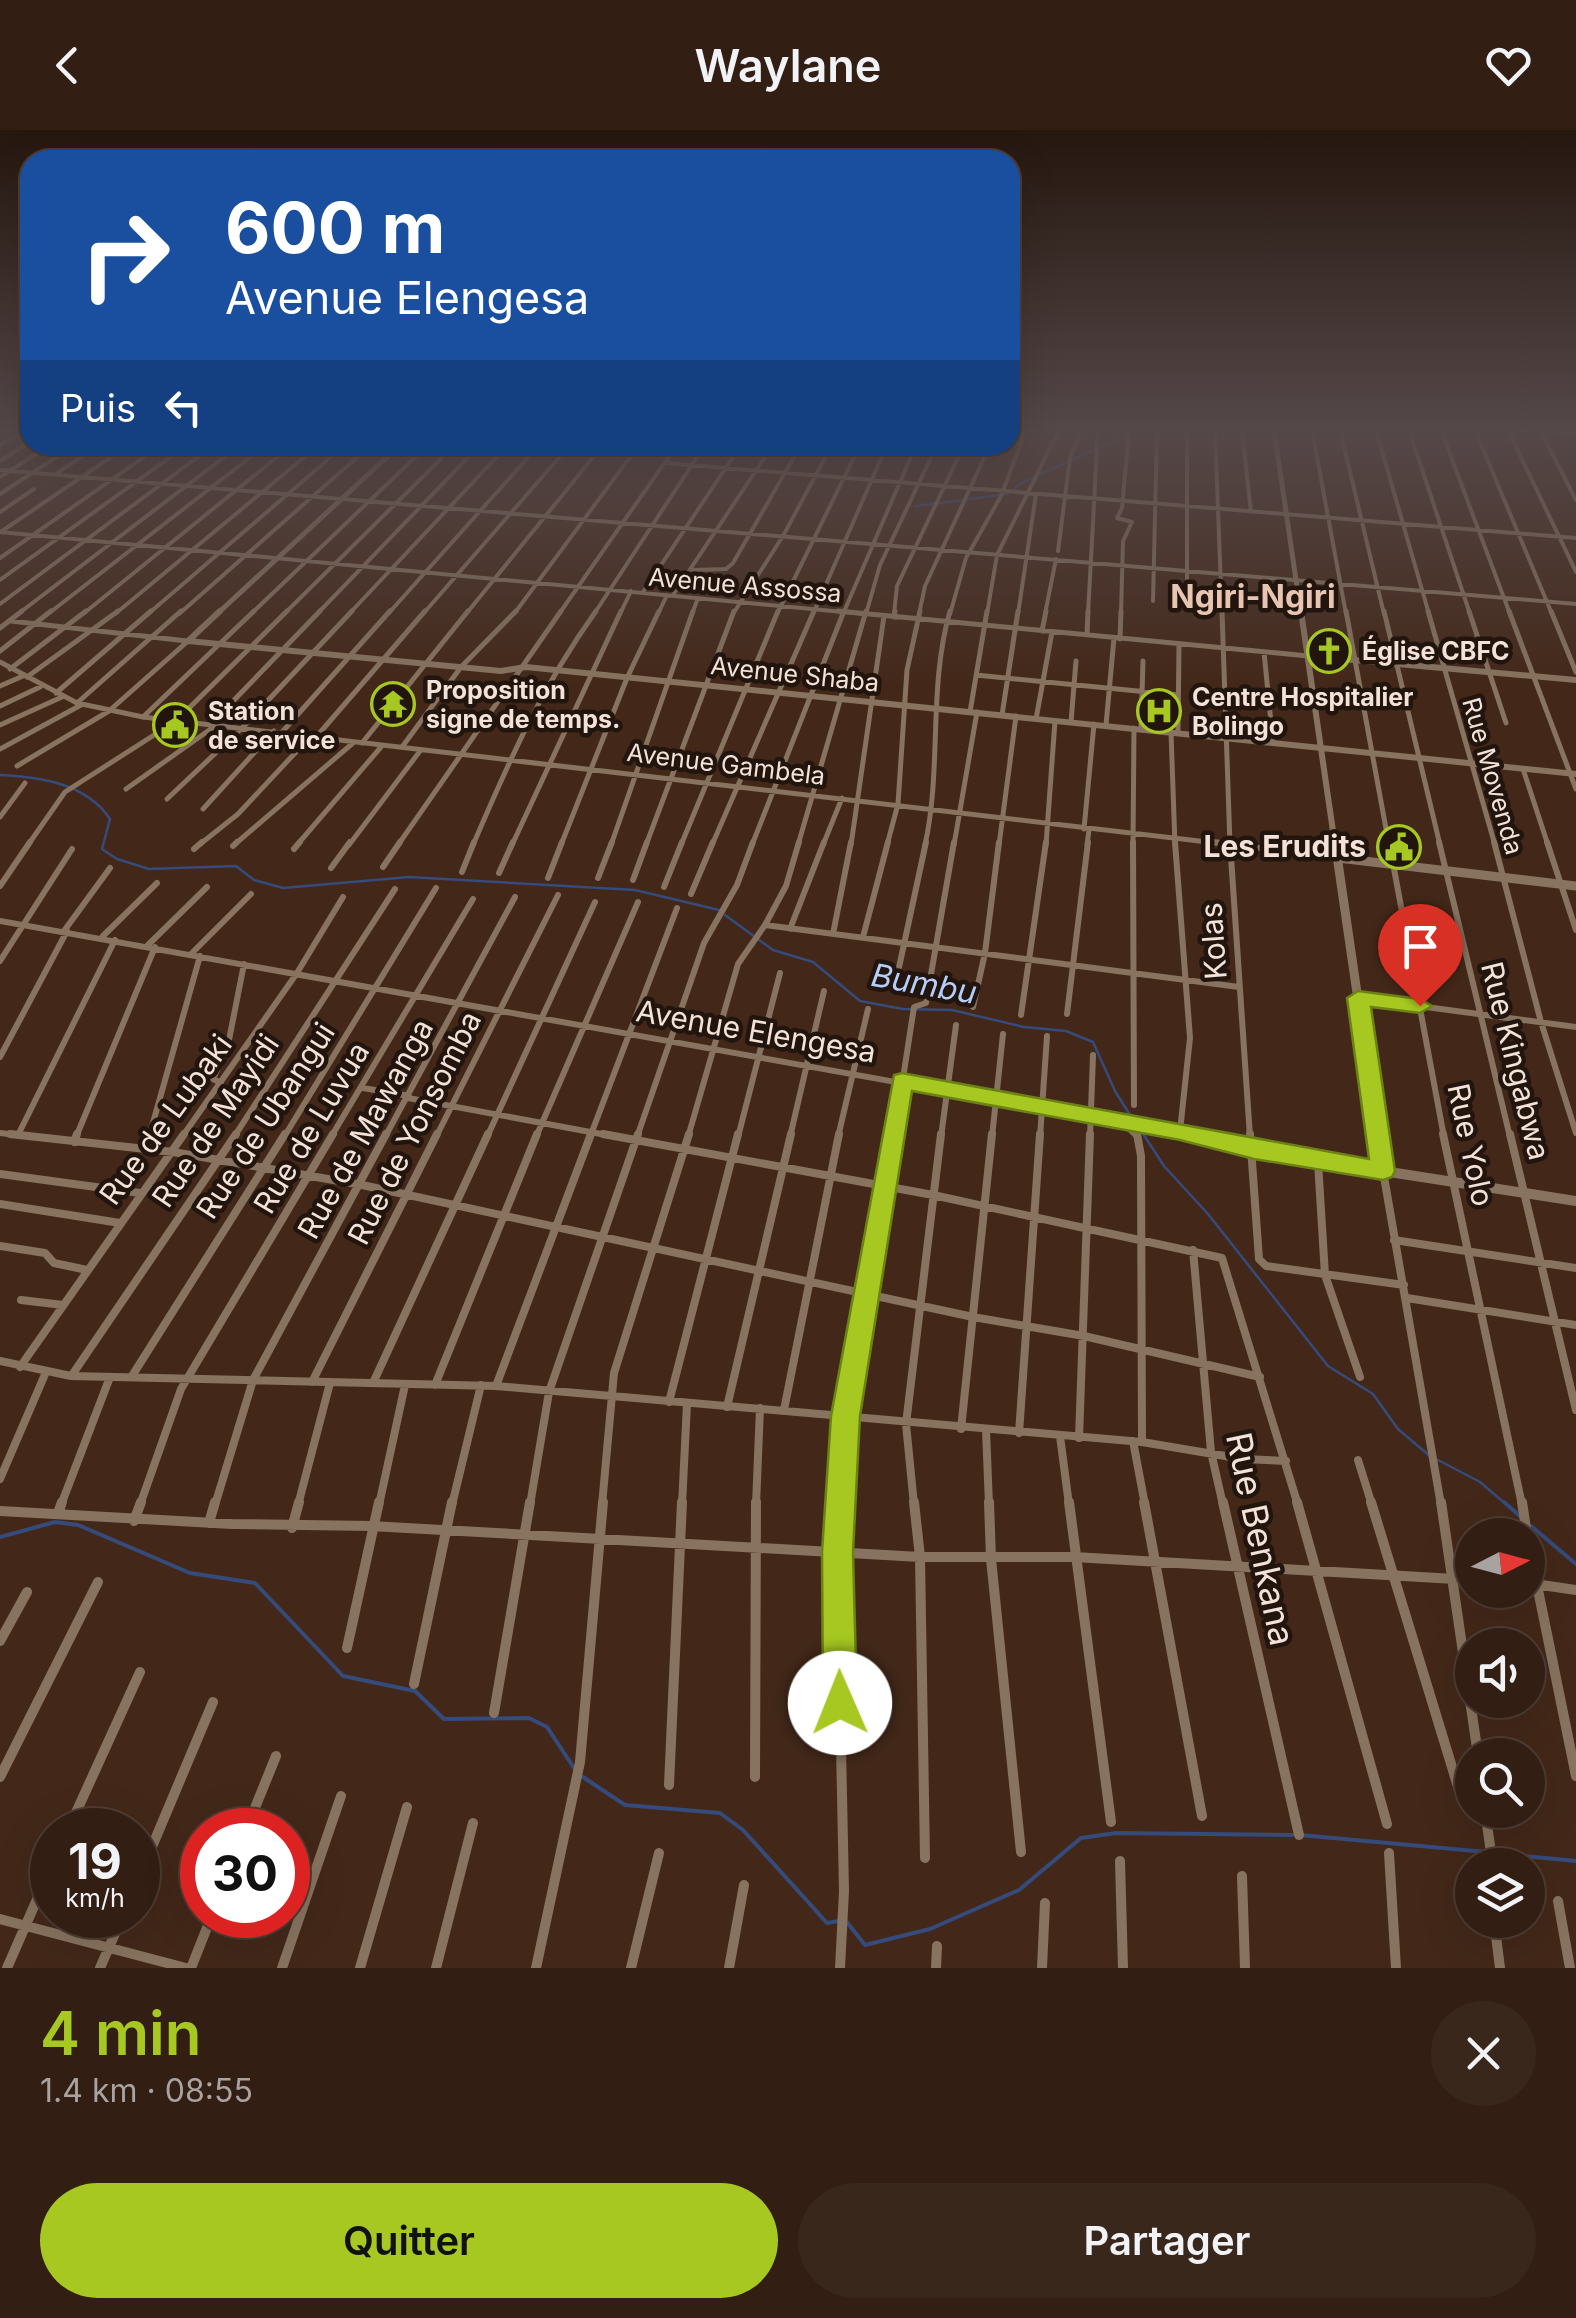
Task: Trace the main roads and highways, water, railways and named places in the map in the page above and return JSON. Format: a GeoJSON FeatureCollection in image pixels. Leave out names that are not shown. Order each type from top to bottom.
{"type":"FeatureCollection","features":[{"type":"Feature","properties":{"kind":"waterway","name":"Bumbu"},"geometry":{"type":"LineString","coordinates":[[0,775],[46,780],[88,797],[110,819],[102,849],[117,859],[149,869],[236,866],[254,880],[283,888],[409,877],[635,890],[719,910]]}},
{"type":"Feature","properties":{"kind":"waterway","name":"Bumbu"},"geometry":{"type":"LineString","coordinates":[[725,915],[773,950],[813,962],[860,1001],[903,1009],[952,1010],[1024,1027],[1066,1031],[1093,1042],[1115,1091],[1135,1123]]}},
{"type":"Feature","properties":{"kind":"waterway","name":"Bumbu"},"geometry":{"type":"LineString","coordinates":[[1140,1129],[1164,1166],[1208,1214],[1328,1366],[1373,1394],[1398,1429],[1431,1457]]}},
{"type":"Feature","properties":{"kind":"waterway","name":"Bumbu"},"geometry":{"type":"LineString","coordinates":[[1438,1460],[1480,1482],[1507,1505]]}},
{"type":"Feature","properties":{"kind":"waterway","name":"Bumbu"},"geometry":{"type":"LineString","coordinates":[[1504,1502],[1521,1517]]}},
{"type":"Feature","properties":{"kind":"waterway"},"geometry":{"type":"LineString","coordinates":[[0,1537],[55,1522],[78,1525],[190,1573],[255,1583],[343,1676],[415,1691],[444,1719],[529,1718],[547,1727],[574,1768]]}},
{"type":"Feature","properties":{"kind":"waterway","name":"Bumbu"},"geometry":{"type":"LineString","coordinates":[[1545,1538],[1576,1564]]}},
{"type":"Feature","properties":{"kind":"waterway"},"geometry":{"type":"LineString","coordinates":[[583,1777],[625,1805],[720,1813],[743,1830],[827,1923],[839,1921]]}},
{"type":"Feature","properties":{"kind":"waterway"},"geometry":{"type":"LineString","coordinates":[[846,1921],[865,1945],[930,1929],[1019,1890],[1081,1838],[1116,1833],[1292,1835]]}},
{"type":"Feature","properties":{"kind":"waterway"},"geometry":{"type":"LineString","coordinates":[[1300,1835],[1455,1849]]}},
{"type":"Feature","properties":{"kind":"waterway"},"geometry":{"type":"LineString","coordinates":[[1545,1858],[1576,1861]]}},
{"type":"Feature","properties":{"kind":"place","name":"Église CBFC"},"geometry":{"type":"Point","coordinates":[1329,651]}},
{"type":"Feature","properties":{"kind":"place","name":"Proposition signe de temps."},"geometry":{"type":"Point","coordinates":[393,704]}},
{"type":"Feature","properties":{"kind":"place","name":"Centre Hospitalier Bolingo"},"geometry":{"type":"Point","coordinates":[1159,711]}},
{"type":"Feature","properties":{"kind":"place","name":"Station de service"},"geometry":{"type":"Point","coordinates":[175,725]}},
{"type":"Feature","properties":{"kind":"place","name":"Les Erudits"},"geometry":{"type":"Point","coordinates":[1399,847]}},
{"type":"Feature","properties":{"kind":"district","name":"Ngiri-Ngiri"},"geometry":{"type":"Point","coordinates":[1253,597]}}]}
